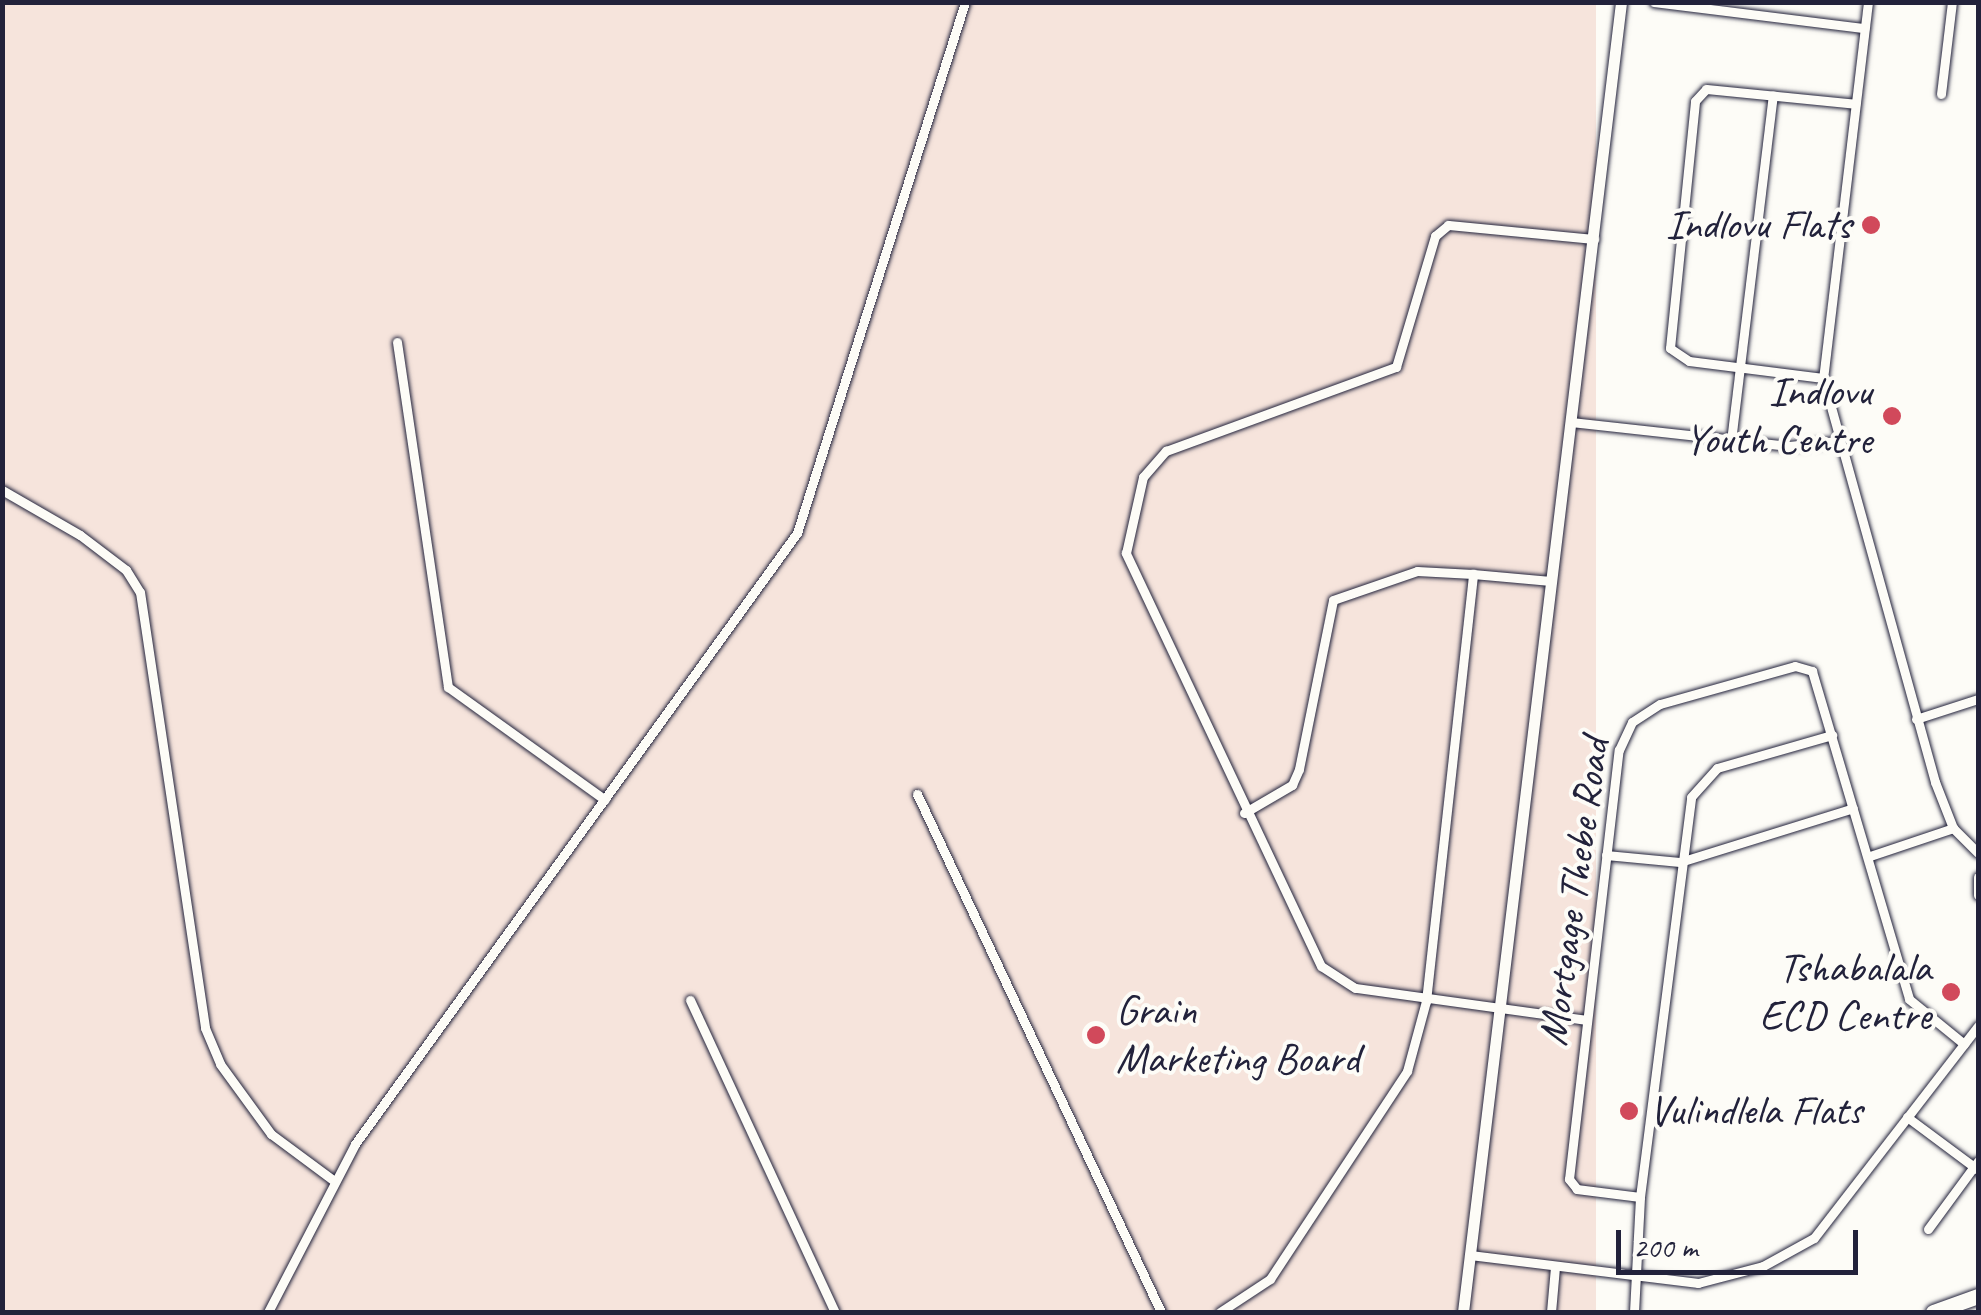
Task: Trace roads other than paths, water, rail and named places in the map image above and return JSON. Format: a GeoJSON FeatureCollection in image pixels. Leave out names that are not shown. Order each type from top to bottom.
{"type":"FeatureCollection","features":[{"type":"Feature","properties":{"kind":"main road"},"geometry":{"type":"LineString","coordinates":[[1932,1312],[1978,1296]]}},
{"type":"Feature","properties":{"kind":"street"},"geometry":{"type":"LineString","coordinates":[[268,1312],[333,1180],[797,532],[965,2]]}},
{"type":"Feature","properties":{"kind":"street"},"geometry":{"type":"LineString","coordinates":[[1463,1312],[1621,2]]}},
{"type":"Feature","properties":{"kind":"street"},"geometry":{"type":"LineString","coordinates":[[1654,2],[1864,28]]}},
{"type":"Feature","properties":{"kind":"street"},"geometry":{"type":"LineString","coordinates":[[1868,2],[1823,378],[1916,719],[1954,828],[1978,852]]}},
{"type":"Feature","properties":{"kind":"street"},"geometry":{"type":"LineString","coordinates":[[1941,94],[1952,2]]}},
{"type":"Feature","properties":{"kind":"street"},"geometry":{"type":"LineString","coordinates":[[1823,378],[1680,359],[1669,339],[1696,96],[1706,89],[1855,104]]}},
{"type":"Feature","properties":{"kind":"street"},"geometry":{"type":"LineString","coordinates":[[1731,441],[1773,96]]}},
{"type":"Feature","properties":{"kind":"street"},"geometry":{"type":"LineString","coordinates":[[1587,1020],[1426,1001],[1355,988],[1321,966],[1128,566],[1151,462],[1166,451],[1390,373],[1401,360],[1435,236],[1448,225],[1594,239]]}},
{"type":"Feature","properties":{"kind":"street"},"geometry":{"type":"LineString","coordinates":[[397,342],[448,688],[605,800]]}},
{"type":"Feature","properties":{"kind":"street"},"geometry":{"type":"LineString","coordinates":[[1571,422],[1731,441],[1803,446],[1838,441]]}},
{"type":"Feature","properties":{"kind":"street"},"geometry":{"type":"LineString","coordinates":[[2,490],[80,535],[126,570],[140,592],[204,1028],[220,1064],[271,1134],[333,1180]]}},
{"type":"Feature","properties":{"kind":"street"},"geometry":{"type":"LineString","coordinates":[[1244,813],[1292,785],[1299,769],[1326,613],[1334,600],[1418,571],[1551,581]]}},
{"type":"Feature","properties":{"kind":"street"},"geometry":{"type":"LineString","coordinates":[[1220,1312],[1270,1279],[1393,1098],[1426,1001],[1473,574]]}},
{"type":"Feature","properties":{"kind":"street","name":"Mortgage Thebe Road"},"geometry":{"type":"LineString","coordinates":[[1640,1198],[1577,1189],[1568,1179],[1619,750],[1632,722],[1645,711],[1801,665],[1812,671],[1870,856],[1909,999],[1964,1044]]}},
{"type":"Feature","properties":{"kind":"street"},"geometry":{"type":"LineString","coordinates":[[1916,719],[1978,700]]}},
{"type":"Feature","properties":{"kind":"street"},"geometry":{"type":"LineString","coordinates":[[1634,1312],[1640,1198],[1691,796],[1704,775],[1832,735]]}},
{"type":"Feature","properties":{"kind":"street"},"geometry":{"type":"LineString","coordinates":[[917,794],[1161,1312]]}},
{"type":"Feature","properties":{"kind":"street"},"geometry":{"type":"LineString","coordinates":[[1606,855],[1680,862],[1853,808]]}},
{"type":"Feature","properties":{"kind":"street"},"geometry":{"type":"LineString","coordinates":[[1870,856],[1954,828]]}},
{"type":"Feature","properties":{"kind":"street"},"geometry":{"type":"LineString","coordinates":[[1978,877],[1978,895]]}},
{"type":"Feature","properties":{"kind":"street"},"geometry":{"type":"LineString","coordinates":[[690,1000],[836,1312]]}},
{"type":"Feature","properties":{"kind":"street"},"geometry":{"type":"LineString","coordinates":[[1470,1254],[1555,1268],[1711,1283],[1806,1245],[1978,1026]]}},
{"type":"Feature","properties":{"kind":"street"},"geometry":{"type":"LineString","coordinates":[[1907,1117],[1977,1166],[1928,1229]]}},
{"type":"Feature","properties":{"kind":"street"},"geometry":{"type":"LineString","coordinates":[[1550,1312],[1555,1268]]}},
{"type":"Feature","properties":{"kind":"place","name":"Indlovu Flats"},"geometry":{"type":"Point","coordinates":[1871,225]}},
{"type":"Feature","properties":{"kind":"place","name":"Indlovu Youth Centre"},"geometry":{"type":"Point","coordinates":[1892,416]}},
{"type":"Feature","properties":{"kind":"place","name":"Tshabalala ECD Centre"},"geometry":{"type":"Point","coordinates":[1951,992]}},
{"type":"Feature","properties":{"kind":"place","name":"Grain Marketing Board"},"geometry":{"type":"Point","coordinates":[1096,1035]}},
{"type":"Feature","properties":{"kind":"place","name":"Vulindlela Flats"},"geometry":{"type":"Point","coordinates":[1629,1111]}}]}
